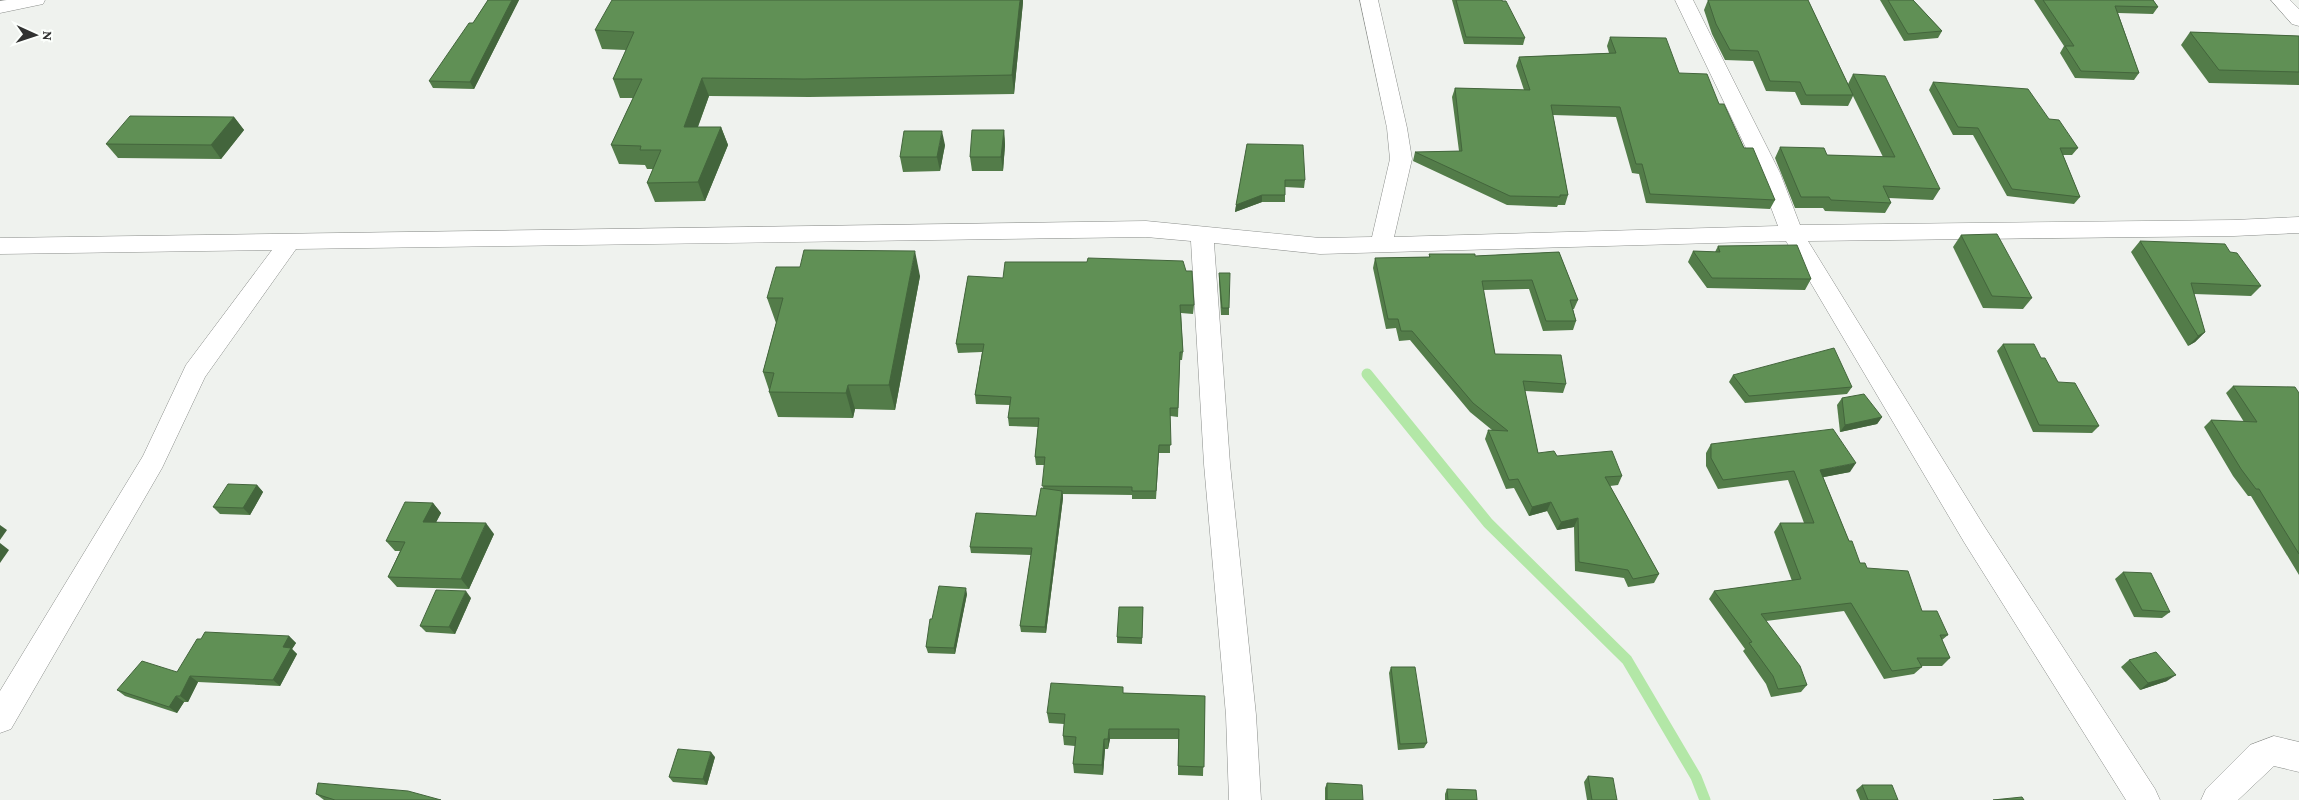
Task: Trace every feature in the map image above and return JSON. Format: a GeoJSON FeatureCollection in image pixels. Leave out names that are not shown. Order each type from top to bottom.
{"type":"FeatureCollection","features":[{"type":"Feature","properties":{"kind":"street"},"geometry":{"type":"LineString","coordinates":[[0,7],[36,0]]}},
{"type":"Feature","properties":{"kind":"street"},"geometry":{"type":"LineString","coordinates":[[1369,0],[1397,128],[1401,159],[1381,245]]}},
{"type":"Feature","properties":{"kind":"street"},"geometry":{"type":"LineString","coordinates":[[1684,0],[1768,173],[1792,233],[1974,534],[2145,799]]}},
{"type":"Feature","properties":{"kind":"street"},"geometry":{"type":"LineString","coordinates":[[2280,0],[2299,20]]}},
{"type":"Feature","properties":{"kind":"street"},"geometry":{"type":"LineString","coordinates":[[0,246],[1146,229],[1320,246],[1792,233],[2234,228],[2299,225]]}},
{"type":"Feature","properties":{"kind":"street"},"geometry":{"type":"LineString","coordinates":[[1202,234],[1217,464],[1241,715],[1245,800]]}},
{"type":"Feature","properties":{"kind":"street"},"geometry":{"type":"LineString","coordinates":[[0,719],[153,461],[194,372],[289,243]]}},
{"type":"Feature","properties":{"kind":"street"},"geometry":{"type":"LineString","coordinates":[[2217,800],[2261,755],[2274,751],[2299,757]]}},
{"type":"Feature","properties":{"kind":"building"},"geometry":{"type":"Polygon","coordinates":[[[488,0],[512,0],[470,82],[429,81],[469,23],[473,23],[488,0]]]}},
{"type":"Feature","properties":{"kind":"building"},"geometry":{"type":"Polygon","coordinates":[[[612,0],[1020,0],[1012,75],[804,79],[702,78],[684,127],[721,127],[698,182],[647,183],[661,150],[640,150],[641,146],[611,145],[642,79],[613,79],[634,32],[595,30],[612,0]]]}},
{"type":"Feature","properties":{"kind":"building"},"geometry":{"type":"Polygon","coordinates":[[[1456,0],[1506,1],[1525,38],[1466,37],[1456,0]]]}},
{"type":"Feature","properties":{"kind":"building"},"geometry":{"type":"Polygon","coordinates":[[[1708,0],[1808,0],[1853,95],[1806,95],[1800,82],[1770,81],[1758,51],[1730,50],[1716,24],[1708,0]]]}},
{"type":"Feature","properties":{"kind":"building"},"geometry":{"type":"Polygon","coordinates":[[[1888,0],[1913,0],[1942,31],[1908,34],[1888,0]]]}},
{"type":"Feature","properties":{"kind":"building"},"geometry":{"type":"Polygon","coordinates":[[[2043,0],[2153,0],[2158,7],[2115,6],[2139,73],[2081,71],[2065,46],[2074,46],[2043,0]]]}},
{"type":"Feature","properties":{"kind":"building"},"geometry":{"type":"Polygon","coordinates":[[[2190,32],[2299,36],[2299,72],[2219,70],[2190,32]]]}},
{"type":"Feature","properties":{"kind":"building"},"geometry":{"type":"Polygon","coordinates":[[[1610,37],[1666,38],[1679,73],[1707,74],[1719,104],[1724,104],[1744,148],[1753,148],[1775,200],[1650,194],[1642,164],[1636,164],[1620,107],[1551,105],[1568,195],[1560,195],[1560,197],[1510,196],[1415,152],[1462,151],[1455,88],[1530,90],[1519,57],[1616,53],[1610,37]]]}},
{"type":"Feature","properties":{"kind":"building"},"geometry":{"type":"Polygon","coordinates":[[[1853,74],[1885,76],[1940,189],[1883,186],[1891,203],[1831,200],[1829,197],[1801,197],[1780,147],[1824,148],[1827,155],[1895,157],[1853,74]]]}},
{"type":"Feature","properties":{"kind":"building"},"geometry":{"type":"Polygon","coordinates":[[[1933,82],[2028,89],[2049,119],[2059,120],[2078,148],[2060,148],[2080,197],[2012,189],[1978,128],[1958,127],[1933,82]]]}},
{"type":"Feature","properties":{"kind":"building"},"geometry":{"type":"Polygon","coordinates":[[[130,116],[234,117],[211,145],[106,144],[130,116]]]}},
{"type":"Feature","properties":{"kind":"building"},"geometry":{"type":"Polygon","coordinates":[[[972,130],[1004,130],[1001,157],[970,157],[972,130]]]}},
{"type":"Feature","properties":{"kind":"building"},"geometry":{"type":"Polygon","coordinates":[[[904,131],[942,131],[937,157],[900,157],[904,131]]]}},
{"type":"Feature","properties":{"kind":"building"},"geometry":{"type":"Polygon","coordinates":[[[1247,144],[1303,145],[1305,180],[1285,180],[1285,195],[1262,195],[1236,205],[1247,144]]]}},
{"type":"Feature","properties":{"kind":"building"},"geometry":{"type":"Polygon","coordinates":[[[1997,234],[2032,298],[1992,296],[1961,235],[1997,234]]]}},
{"type":"Feature","properties":{"kind":"building"},"geometry":{"type":"Polygon","coordinates":[[[2140,241],[2225,244],[2230,252],[2237,253],[2261,286],[2191,283],[2205,332],[2198,336],[2140,241]]]}},
{"type":"Feature","properties":{"kind":"building"},"geometry":{"type":"Polygon","coordinates":[[[1797,245],[1811,279],[1712,278],[1693,251],[1720,252],[1718,246],[1797,245]]]}},
{"type":"Feature","properties":{"kind":"building"},"geometry":{"type":"Polygon","coordinates":[[[804,250],[915,251],[889,385],[848,385],[846,393],[769,392],[774,373],[763,372],[783,298],[767,298],[776,267],[800,267],[804,250]]]}},
{"type":"Feature","properties":{"kind":"building"},"geometry":{"type":"Polygon","coordinates":[[[1559,252],[1578,300],[1570,300],[1576,321],[1546,321],[1532,280],[1482,281],[1495,354],[1561,355],[1566,384],[1523,381],[1538,453],[1554,451],[1557,456],[1612,451],[1622,476],[1605,477],[1659,574],[1633,579],[1628,570],[1579,562],[1578,518],[1561,522],[1551,502],[1532,507],[1518,479],[1509,480],[1488,430],[1508,431],[1473,403],[1412,331],[1401,331],[1398,319],[1388,319],[1375,258],[1430,257],[1429,254],[1475,254],[1475,256],[1559,252]]]}},
{"type":"Feature","properties":{"kind":"building"},"geometry":{"type":"Polygon","coordinates":[[[1088,258],[1183,261],[1186,271],[1192,271],[1194,305],[1180,305],[1183,352],[1180,352],[1178,408],[1170,408],[1171,445],[1159,445],[1156,491],[1132,491],[1132,487],[1042,486],[1045,457],[1035,457],[1039,418],[1008,418],[1011,397],[975,395],[984,344],[956,344],[968,276],[1003,278],[1005,262],[1087,262],[1088,258]]]}},
{"type":"Feature","properties":{"kind":"building"},"geometry":{"type":"Polygon","coordinates":[[[1219,273],[1230,273],[1229,308],[1222,308],[1219,273]]]}},
{"type":"Feature","properties":{"kind":"building"},"geometry":{"type":"Polygon","coordinates":[[[2003,344],[2034,344],[2041,358],[2045,358],[2058,382],[2075,383],[2099,426],[2039,425],[2003,344]]]}},
{"type":"Feature","properties":{"kind":"building"},"geometry":{"type":"Polygon","coordinates":[[[1834,348],[1852,387],[1749,396],[1733,375],[1834,348]]]}},
{"type":"Feature","properties":{"kind":"building"},"geometry":{"type":"Polygon","coordinates":[[[2233,386],[2295,387],[2299,393],[2299,554],[2259,489],[2256,489],[2241,469],[2211,420],[2257,422],[2233,386]]]}},
{"type":"Feature","properties":{"kind":"building"},"geometry":{"type":"Polygon","coordinates":[[[1864,394],[1882,417],[1845,425],[1842,398],[1864,394]]]}},
{"type":"Feature","properties":{"kind":"building"},"geometry":{"type":"Polygon","coordinates":[[[1833,429],[1856,463],[1820,470],[1860,563],[1865,563],[1867,568],[1908,571],[1922,611],[1937,611],[1948,635],[1940,635],[1950,658],[1917,658],[1922,667],[1892,671],[1851,603],[1761,614],[1800,666],[1807,685],[1778,689],[1773,676],[1749,643],[1752,642],[1714,591],[1801,579],[1780,523],[1814,523],[1794,471],[1723,480],[1711,458],[1711,444],[1833,429]]]}},
{"type":"Feature","properties":{"kind":"building"},"geometry":{"type":"Polygon","coordinates":[[[228,484],[257,485],[243,508],[213,507],[228,484]]]}},
{"type":"Feature","properties":{"kind":"building"},"geometry":{"type":"Polygon","coordinates":[[[1041,488],[1062,491],[1045,627],[1020,626],[1032,548],[970,547],[976,513],[1036,516],[1041,488]]]}},
{"type":"Feature","properties":{"kind":"building"},"geometry":{"type":"Polygon","coordinates":[[[405,502],[433,503],[423,522],[486,523],[461,579],[388,577],[405,542],[386,541],[405,502]]]}},
{"type":"Feature","properties":{"kind":"building"},"geometry":{"type":"Polygon","coordinates":[[[2123,572],[2151,573],[2170,612],[2142,610],[2123,572]]]}},
{"type":"Feature","properties":{"kind":"building"},"geometry":{"type":"Polygon","coordinates":[[[939,586],[966,588],[954,648],[926,647],[930,619],[932,619],[939,586]]]}},
{"type":"Feature","properties":{"kind":"building"},"geometry":{"type":"Polygon","coordinates":[[[436,590],[466,591],[449,627],[420,626],[436,590]]]}},
{"type":"Feature","properties":{"kind":"building"},"geometry":{"type":"Polygon","coordinates":[[[1119,607],[1143,607],[1142,638],[1117,637],[1119,607]]]}},
{"type":"Feature","properties":{"kind":"building"},"geometry":{"type":"Polygon","coordinates":[[[205,632],[289,636],[283,647],[291,648],[273,680],[190,676],[180,696],[176,696],[169,707],[117,690],[142,661],[177,672],[197,639],[201,639],[205,632]]]}},
{"type":"Feature","properties":{"kind":"building"},"geometry":{"type":"Polygon","coordinates":[[[2156,652],[2176,675],[2148,683],[2129,660],[2156,652]]]}},
{"type":"Feature","properties":{"kind":"building"},"geometry":{"type":"Polygon","coordinates":[[[1391,667],[1415,667],[1427,743],[1400,744],[1391,667]]]}},
{"type":"Feature","properties":{"kind":"building"},"geometry":{"type":"Polygon","coordinates":[[[1051,683],[1123,687],[1123,693],[1205,696],[1204,767],[1178,766],[1179,729],[1109,729],[1108,739],[1104,739],[1102,765],[1073,764],[1076,737],[1063,736],[1065,714],[1047,713],[1051,683]]]}},
{"type":"Feature","properties":{"kind":"building"},"geometry":{"type":"Polygon","coordinates":[[[678,749],[711,752],[703,779],[669,777],[678,749]]]}},
{"type":"Feature","properties":{"kind":"building"},"geometry":{"type":"Polygon","coordinates":[[[1588,776],[1613,778],[1617,800],[1592,800],[1588,776]]]}},
{"type":"Feature","properties":{"kind":"building"},"geometry":{"type":"Polygon","coordinates":[[[318,783],[408,791],[441,800],[335,800],[316,794],[318,783]]]}},
{"type":"Feature","properties":{"kind":"building"},"geometry":{"type":"Polygon","coordinates":[[[1327,783],[1362,785],[1363,800],[1327,800],[1327,783]]]}},
{"type":"Feature","properties":{"kind":"building"},"geometry":{"type":"Polygon","coordinates":[[[1862,785],[1892,785],[1898,800],[1868,800],[1862,785]]]}},
{"type":"Feature","properties":{"kind":"building"},"geometry":{"type":"Polygon","coordinates":[[[1447,789],[1476,790],[1477,800],[1448,800],[1447,789]]]}},
{"type":"Feature","properties":{"kind":"building"},"geometry":{"type":"Polygon","coordinates":[[[2022,797],[2024,800],[1993,800],[2022,797]]]}},
{"type":"Feature","properties":{"kind":"waterway"},"geometry":{"type":"LineString","coordinates":[[1367,374],[1488,523],[1627,660],[1696,777],[1705,800]]}}]}
